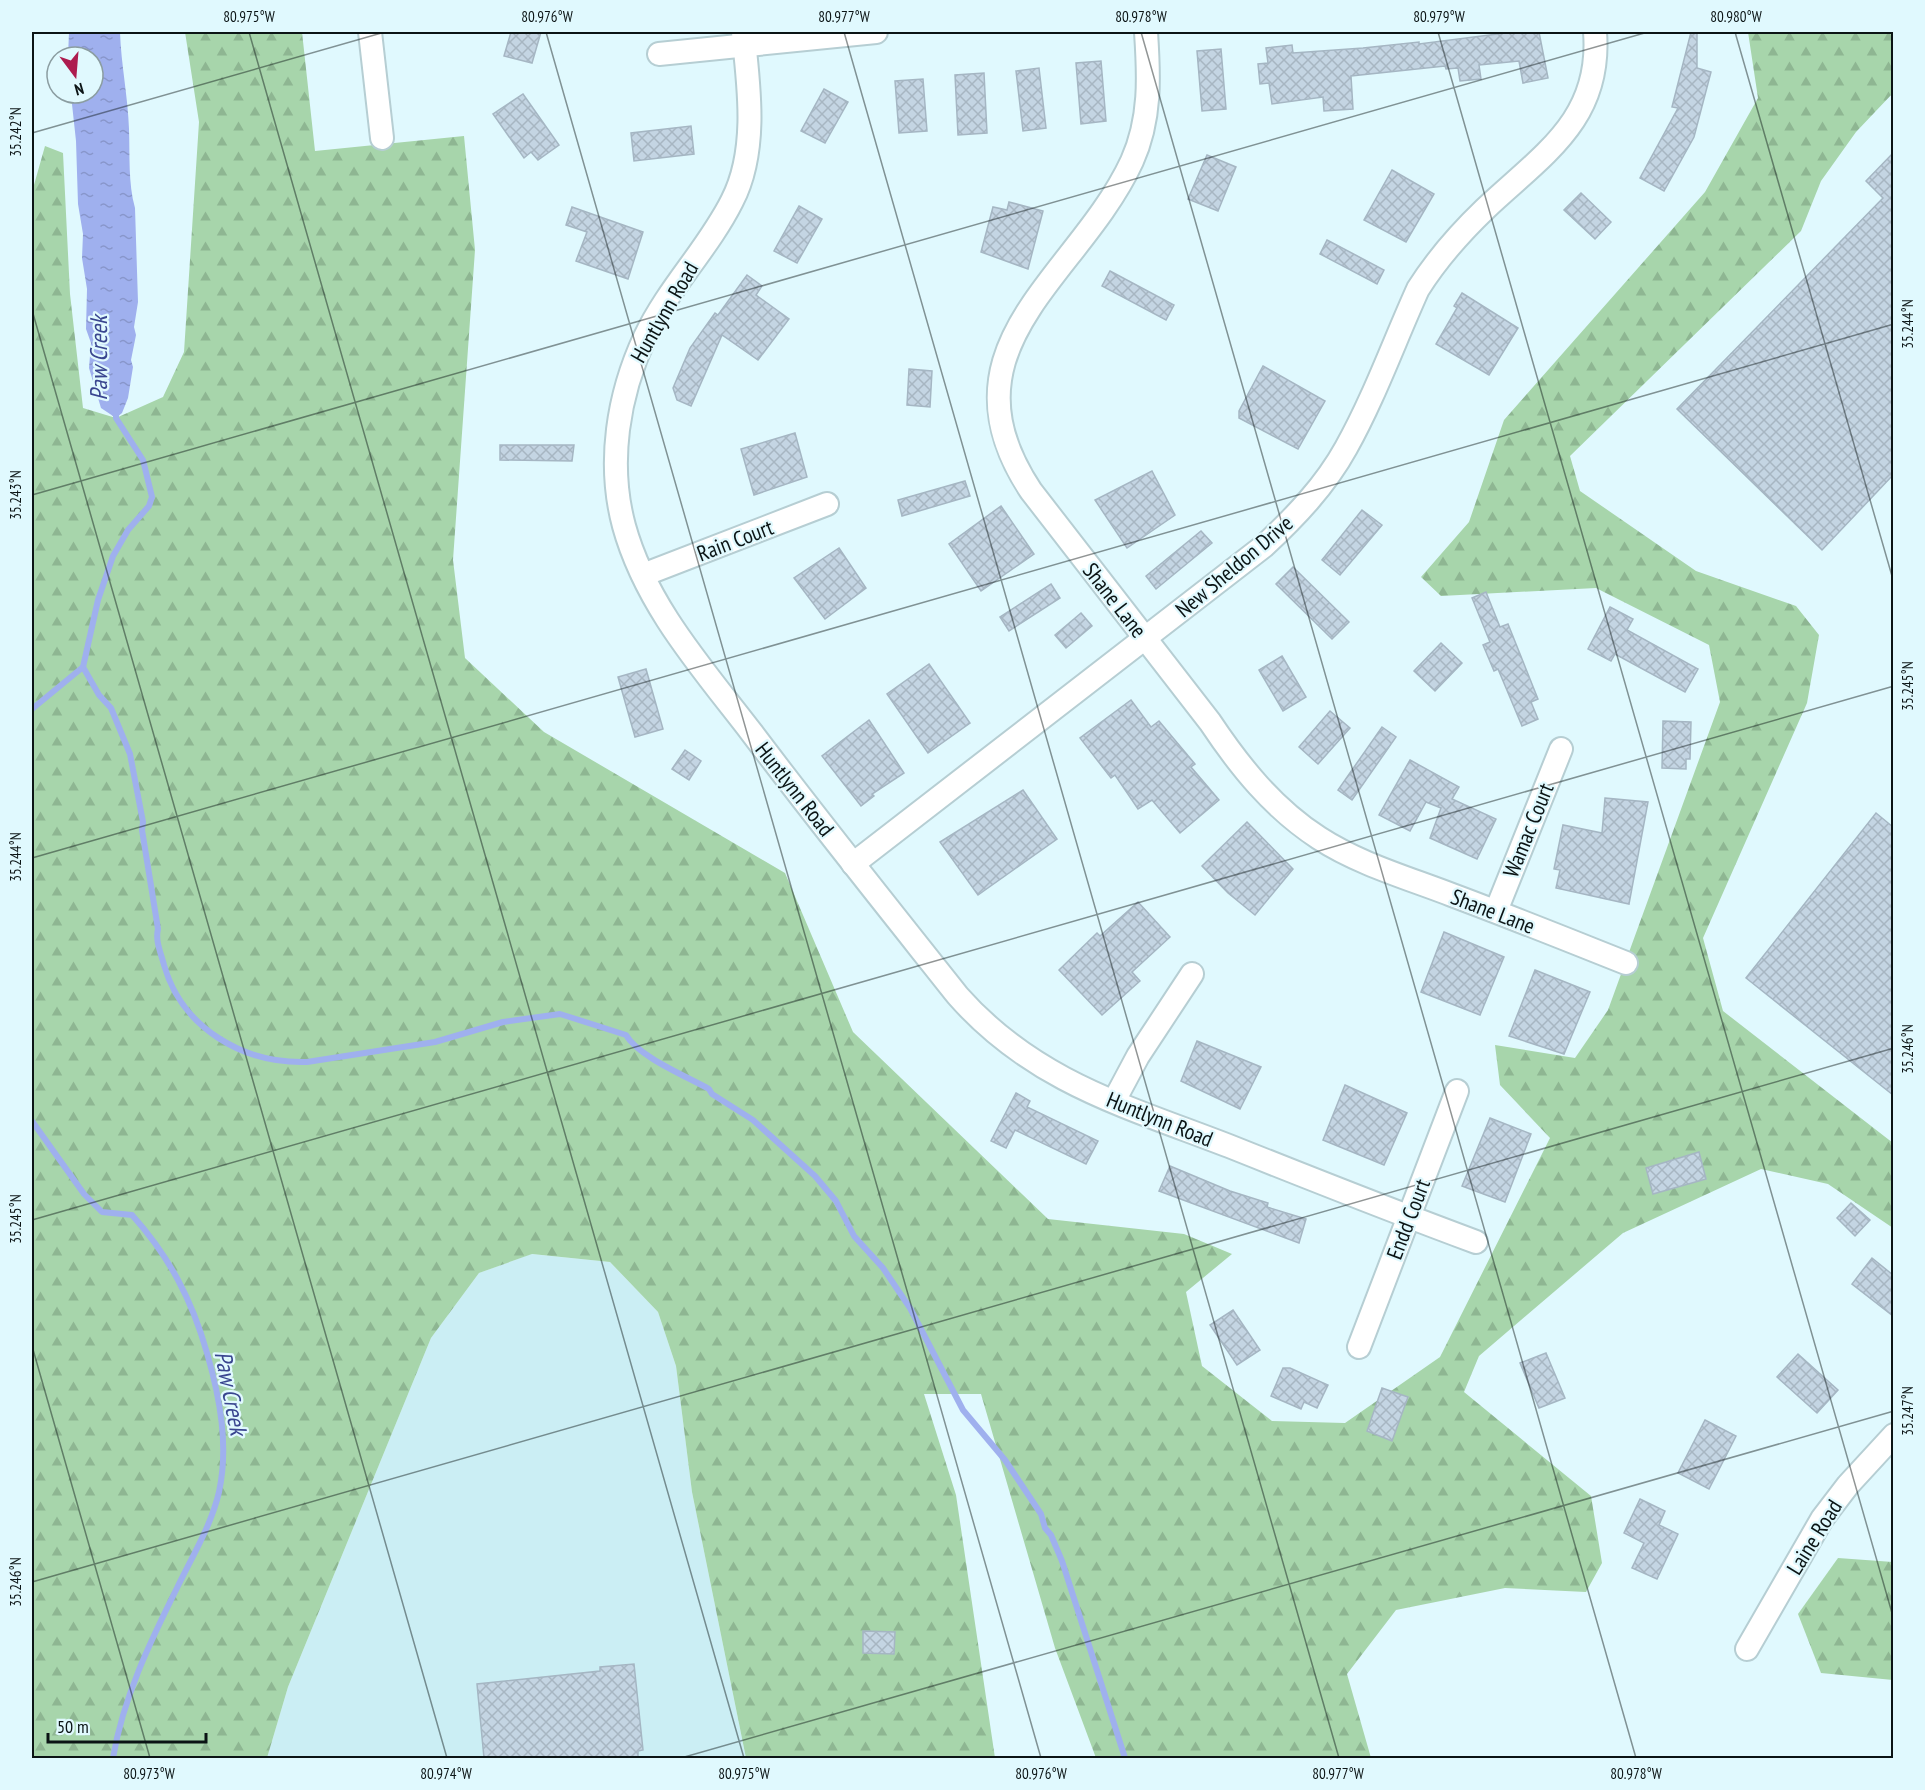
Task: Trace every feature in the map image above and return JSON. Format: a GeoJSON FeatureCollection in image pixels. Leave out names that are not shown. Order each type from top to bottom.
{"type":"FeatureCollection","features":[{"type":"Feature","properties":{"kind":"street"},"geometry":{"type":"LineString","coordinates":[[370,32],[382,138]]}},
{"type":"Feature","properties":{"kind":"street"},"geometry":{"type":"LineString","coordinates":[[659,54],[744,37],[876,32]]}},
{"type":"Feature","properties":{"kind":"street","name":"Shane Lane"},"geometry":{"type":"LineString","coordinates":[[1146,32],[1150,86],[1146,117],[1133,158],[1118,188],[1017,326],[1001,371],[998,395],[999,420],[1012,463],[1210,722],[1237,763],[1257,786],[1299,823],[1320,838],[1376,867],[1496,911],[1626,963]]}},
{"type":"Feature","properties":{"kind":"street","name":"New Sheldon Drive"},"geometry":{"type":"LineString","coordinates":[[853,864],[1264,546],[1295,517],[1325,481],[1346,448],[1418,289],[1431,268],[1485,209],[1551,149],[1581,110],[1594,75],[1595,32]]}},
{"type":"Feature","properties":{"kind":"street","name":"Huntlynn Road"},"geometry":{"type":"LineString","coordinates":[[744,37],[748,148],[742,177],[721,221],[670,294],[646,334],[631,370],[623,402],[615,469],[619,502],[632,550],[657,604],[689,652],[853,864],[980,1021],[1037,1065],[1068,1083],[1476,1242]]}},
{"type":"Feature","properties":{"kind":"street","name":"Rain Court"},"geometry":{"type":"LineString","coordinates":[[643,575],[827,504]]}},
{"type":"Feature","properties":{"kind":"street","name":"Wamac Court"},"geometry":{"type":"LineString","coordinates":[[1496,911],[1561,749]]}},
{"type":"Feature","properties":{"kind":"street"},"geometry":{"type":"LineString","coordinates":[[1114,1101],[1138,1056],[1192,974]]}},
{"type":"Feature","properties":{"kind":"street","name":"Endd Court"},"geometry":{"type":"LineString","coordinates":[[1359,1347],[1457,1091]]}},
{"type":"Feature","properties":{"kind":"street","name":"Laine Road"},"geometry":{"type":"LineString","coordinates":[[1747,1648],[1822,1519],[1848,1485],[1893,1435]]}},
{"type":"Feature","properties":{"kind":"shaded area"},"geometry":{"type":"Polygon","coordinates":[[[531,1254],[610,1262],[658,1312],[676,1366],[692,1492],[746,1758],[267,1758],[288,1687],[431,1338],[479,1273],[531,1254]]]}},
{"type":"Feature","properties":{"kind":"green space"},"geometry":{"type":"Polygon","coordinates":[[[185,32],[302,32],[315,151],[464,136],[475,250],[453,560],[465,658],[544,732],[785,873],[853,1032],[1048,1219],[1184,1234],[1232,1254],[1186,1292],[1202,1366],[1272,1421],[1345,1423],[1440,1357],[1550,1138],[1500,1085],[1495,1045],[1575,1058],[1608,1010],[1720,702],[1709,645],[1596,588],[1441,596],[1421,577],[1469,522],[1504,420],[1705,192],[1758,98],[1748,32],[1893,32],[1893,93],[1856,132],[1821,181],[1801,231],[1570,456],[1580,491],[1696,571],[1796,606],[1819,635],[1807,703],[1703,938],[1723,1011],[1893,1143],[1893,1228],[1828,1184],[1761,1169],[1623,1233],[1479,1356],[1464,1392],[1591,1496],[1602,1563],[1586,1592],[1505,1588],[1396,1610],[1347,1674],[1371,1758],[1096,1758],[1055,1648],[981,1394],[924,1394],[956,1495],[995,1758],[746,1758],[692,1492],[676,1366],[658,1312],[610,1262],[532,1254],[479,1273],[431,1338],[288,1687],[267,1758],[32,1758],[32,192],[45,146],[63,153],[70,294],[83,408],[116,418],[163,397],[184,352],[199,122],[185,32]]]}},
{"type":"Feature","properties":{"kind":"green space"},"geometry":{"type":"Polygon","coordinates":[[[1838,1558],[1893,1562],[1893,1680],[1821,1673],[1798,1614],[1838,1558]]]}},
{"type":"Feature","properties":{"kind":"water"},"geometry":{"type":"Polygon","coordinates":[[[69,32],[120,32],[128,117],[130,179],[135,208],[138,302],[128,398],[122,413],[116,418],[101,408],[89,368],[91,343],[86,329],[87,289],[82,258],[83,234],[78,204],[72,105],[105,105],[105,45],[68,45],[69,32]]]}},
{"type":"Feature","properties":{"kind":"building"},"geometry":{"type":"Polygon","coordinates":[[[511,32],[541,32],[532,63],[504,56],[511,32]]]}},
{"type":"Feature","properties":{"kind":"building"},"geometry":{"type":"Polygon","coordinates":[[[1513,32],[1539,32],[1548,78],[1523,83],[1519,61],[1479,65],[1481,79],[1460,81],[1458,68],[1446,69],[1445,66],[1351,76],[1353,109],[1324,111],[1323,97],[1272,104],[1269,83],[1260,84],[1258,64],[1268,63],[1266,48],[1292,45],[1293,53],[1419,42],[1419,44],[1513,32]]]}},
{"type":"Feature","properties":{"kind":"building"},"geometry":{"type":"Polygon","coordinates":[[[1691,32],[1697,33],[1697,68],[1711,72],[1694,137],[1664,191],[1640,178],[1678,108],[1672,107],[1691,32]]]}},
{"type":"Feature","properties":{"kind":"building"},"geometry":{"type":"Polygon","coordinates":[[[1221,49],[1226,109],[1202,111],[1197,51],[1221,49]]]}},
{"type":"Feature","properties":{"kind":"building"},"geometry":{"type":"Polygon","coordinates":[[[1101,61],[1106,121],[1081,124],[1076,63],[1101,61]]]}},
{"type":"Feature","properties":{"kind":"building"},"geometry":{"type":"Polygon","coordinates":[[[1039,68],[1046,128],[1023,131],[1016,71],[1039,68]]]}},
{"type":"Feature","properties":{"kind":"building"},"geometry":{"type":"Polygon","coordinates":[[[984,73],[987,133],[958,135],[955,75],[984,73]]]}},
{"type":"Feature","properties":{"kind":"building"},"geometry":{"type":"Polygon","coordinates":[[[923,79],[927,131],[899,133],[895,81],[923,79]]]}},
{"type":"Feature","properties":{"kind":"building"},"geometry":{"type":"Polygon","coordinates":[[[824,89],[848,102],[825,143],[801,131],[824,89]]]}},
{"type":"Feature","properties":{"kind":"building"},"geometry":{"type":"Polygon","coordinates":[[[523,94],[559,145],[538,160],[531,152],[524,158],[493,114],[523,94]]]}},
{"type":"Feature","properties":{"kind":"building"},"geometry":{"type":"Polygon","coordinates":[[[691,126],[694,154],[634,161],[631,133],[691,126]]]}},
{"type":"Feature","properties":{"kind":"building"},"geometry":{"type":"Polygon","coordinates":[[[1893,153],[1893,475],[1822,550],[1677,409],[1883,198],[1866,181],[1893,153]]]}},
{"type":"Feature","properties":{"kind":"building"},"geometry":{"type":"Polygon","coordinates":[[[1207,155],[1236,167],[1218,211],[1188,199],[1207,155]]]}},
{"type":"Feature","properties":{"kind":"building"},"geometry":{"type":"Polygon","coordinates":[[[1392,170],[1434,194],[1406,242],[1364,220],[1392,170]]]}},
{"type":"Feature","properties":{"kind":"building"},"geometry":{"type":"Polygon","coordinates":[[[1581,193],[1611,222],[1595,239],[1564,210],[1581,193]]]}},
{"type":"Feature","properties":{"kind":"building"},"geometry":{"type":"Polygon","coordinates":[[[1009,202],[1043,211],[1028,269],[981,252],[993,207],[1007,210],[1009,202]]]}},
{"type":"Feature","properties":{"kind":"building"},"geometry":{"type":"Polygon","coordinates":[[[799,206],[822,219],[797,263],[774,251],[799,206]]]}},
{"type":"Feature","properties":{"kind":"building"},"geometry":{"type":"Polygon","coordinates":[[[572,207],[643,232],[628,279],[576,261],[587,232],[566,225],[572,207]]]}},
{"type":"Feature","properties":{"kind":"building"},"geometry":{"type":"Polygon","coordinates":[[[1327,240],[1384,270],[1377,284],[1320,254],[1327,240]]]}},
{"type":"Feature","properties":{"kind":"building"},"geometry":{"type":"Polygon","coordinates":[[[1110,271],[1174,305],[1166,320],[1102,286],[1110,271]]]}},
{"type":"Feature","properties":{"kind":"building"},"geometry":{"type":"Polygon","coordinates":[[[747,275],[762,286],[756,295],[789,319],[758,360],[722,335],[691,406],[677,400],[673,388],[690,348],[715,313],[718,315],[747,275]]]}},
{"type":"Feature","properties":{"kind":"building"},"geometry":{"type":"Polygon","coordinates":[[[1462,293],[1518,328],[1489,375],[1436,344],[1457,308],[1454,306],[1462,293]]]}},
{"type":"Feature","properties":{"kind":"building"},"geometry":{"type":"Polygon","coordinates":[[[1263,366],[1325,401],[1298,449],[1239,418],[1239,411],[1263,366]]]}},
{"type":"Feature","properties":{"kind":"building"},"geometry":{"type":"Polygon","coordinates":[[[909,369],[932,371],[930,407],[907,405],[909,369]]]}},
{"type":"Feature","properties":{"kind":"building"},"geometry":{"type":"Polygon","coordinates":[[[795,433],[807,477],[754,495],[741,449],[795,433]]]}},
{"type":"Feature","properties":{"kind":"building"},"geometry":{"type":"Polygon","coordinates":[[[500,445],[574,445],[572,461],[500,460],[500,445]]]}},
{"type":"Feature","properties":{"kind":"building"},"geometry":{"type":"Polygon","coordinates":[[[1152,471],[1175,515],[1127,548],[1095,500],[1152,471]]]}},
{"type":"Feature","properties":{"kind":"building"},"geometry":{"type":"Polygon","coordinates":[[[965,481],[970,496],[902,516],[898,500],[965,481]]]}},
{"type":"Feature","properties":{"kind":"building"},"geometry":{"type":"Polygon","coordinates":[[[1001,506],[1034,554],[981,591],[949,544],[1001,506]]]}},
{"type":"Feature","properties":{"kind":"building"},"geometry":{"type":"Polygon","coordinates":[[[1362,510],[1382,525],[1340,575],[1322,560],[1362,510]]]}},
{"type":"Feature","properties":{"kind":"building"},"geometry":{"type":"Polygon","coordinates":[[[1201,531],[1212,543],[1156,589],[1146,576],[1201,531]]]}},
{"type":"Feature","properties":{"kind":"building"},"geometry":{"type":"Polygon","coordinates":[[[839,548],[866,588],[825,619],[794,578],[839,548]]]}},
{"type":"Feature","properties":{"kind":"building"},"geometry":{"type":"Polygon","coordinates":[[[1293,567],[1349,622],[1332,639],[1276,584],[1293,567]]]}},
{"type":"Feature","properties":{"kind":"building"},"geometry":{"type":"Polygon","coordinates":[[[1051,584],[1060,598],[1009,631],[1000,617],[1051,584]]]}},
{"type":"Feature","properties":{"kind":"building"},"geometry":{"type":"Polygon","coordinates":[[[1486,592],[1500,627],[1508,624],[1538,699],[1531,702],[1538,719],[1522,726],[1498,669],[1494,671],[1483,645],[1490,642],[1472,598],[1486,592]]]}},
{"type":"Feature","properties":{"kind":"building"},"geometry":{"type":"Polygon","coordinates":[[[1610,607],[1633,619],[1627,630],[1698,669],[1685,692],[1615,654],[1611,661],[1588,649],[1610,607]]]}},
{"type":"Feature","properties":{"kind":"building"},"geometry":{"type":"Polygon","coordinates":[[[1081,613],[1092,626],[1066,648],[1055,635],[1081,613]]]}},
{"type":"Feature","properties":{"kind":"building"},"geometry":{"type":"Polygon","coordinates":[[[1441,643],[1462,663],[1435,691],[1414,671],[1441,643]]]}},
{"type":"Feature","properties":{"kind":"building"},"geometry":{"type":"Polygon","coordinates":[[[1282,656],[1306,697],[1283,711],[1259,670],[1282,656]]]}},
{"type":"Feature","properties":{"kind":"building"},"geometry":{"type":"Polygon","coordinates":[[[929,664],[970,723],[928,753],[887,694],[929,664]]]}},
{"type":"Feature","properties":{"kind":"building"},"geometry":{"type":"Polygon","coordinates":[[[646,669],[663,729],[635,737],[618,677],[646,669]]]}},
{"type":"Feature","properties":{"kind":"building"},"geometry":{"type":"Polygon","coordinates":[[[1131,700],[1151,727],[1159,721],[1195,764],[1191,767],[1219,800],[1180,833],[1152,800],[1138,809],[1115,775],[1111,778],[1080,738],[1131,700]]]}},
{"type":"Feature","properties":{"kind":"building"},"geometry":{"type":"Polygon","coordinates":[[[1330,711],[1350,728],[1318,764],[1299,747],[1330,711]]]}},
{"type":"Feature","properties":{"kind":"building"},"geometry":{"type":"Polygon","coordinates":[[[869,720],[904,773],[872,794],[874,796],[861,806],[822,756],[869,720]]]}},
{"type":"Feature","properties":{"kind":"building"},"geometry":{"type":"Polygon","coordinates":[[[1663,721],[1691,722],[1690,759],[1686,759],[1686,769],[1662,768],[1663,721]]]}},
{"type":"Feature","properties":{"kind":"building"},"geometry":{"type":"Polygon","coordinates":[[[1382,727],[1396,737],[1352,800],[1338,790],[1382,727]]]}},
{"type":"Feature","properties":{"kind":"building"},"geometry":{"type":"Polygon","coordinates":[[[685,750],[701,761],[689,780],[672,769],[685,750]]]}},
{"type":"Feature","properties":{"kind":"building"},"geometry":{"type":"Polygon","coordinates":[[[1410,760],[1459,787],[1452,799],[1496,819],[1477,859],[1430,838],[1441,808],[1426,802],[1410,831],[1379,815],[1410,760]]]}},
{"type":"Feature","properties":{"kind":"building"},"geometry":{"type":"Polygon","coordinates":[[[1023,790],[1057,839],[978,895],[940,842],[1023,790]]]}},
{"type":"Feature","properties":{"kind":"building"},"geometry":{"type":"Polygon","coordinates":[[[1605,798],[1648,802],[1629,904],[1556,888],[1560,870],[1554,869],[1563,825],[1602,833],[1605,798]]]}},
{"type":"Feature","properties":{"kind":"building"},"geometry":{"type":"Polygon","coordinates":[[[1876,813],[1893,827],[1893,1095],[1746,978],[1876,813]]]}},
{"type":"Feature","properties":{"kind":"building"},"geometry":{"type":"Polygon","coordinates":[[[1247,822],[1293,869],[1255,915],[1228,893],[1202,866],[1247,822]]]}},
{"type":"Feature","properties":{"kind":"building"},"geometry":{"type":"Polygon","coordinates":[[[1138,902],[1170,937],[1132,972],[1140,981],[1102,1015],[1059,970],[1097,933],[1100,936],[1138,902]]]}},
{"type":"Feature","properties":{"kind":"building"},"geometry":{"type":"Polygon","coordinates":[[[1444,932],[1504,957],[1480,1015],[1421,992],[1444,932]]]}},
{"type":"Feature","properties":{"kind":"building"},"geometry":{"type":"Polygon","coordinates":[[[1535,970],[1590,992],[1564,1054],[1509,1036],[1535,970]]]}},
{"type":"Feature","properties":{"kind":"building"},"geometry":{"type":"Polygon","coordinates":[[[1197,1041],[1261,1067],[1240,1109],[1181,1081],[1197,1041]]]}},
{"type":"Feature","properties":{"kind":"building"},"geometry":{"type":"Polygon","coordinates":[[[1345,1085],[1407,1113],[1384,1165],[1323,1140],[1345,1085]]]}},
{"type":"Feature","properties":{"kind":"building"},"geometry":{"type":"Polygon","coordinates":[[[1016,1093],[1030,1101],[1027,1107],[1098,1141],[1086,1164],[1015,1130],[1006,1148],[991,1141],[1016,1093]]]}},
{"type":"Feature","properties":{"kind":"building"},"geometry":{"type":"Polygon","coordinates":[[[1490,1118],[1531,1134],[1505,1202],[1462,1186],[1490,1118]]]}},
{"type":"Feature","properties":{"kind":"building"},"geometry":{"type":"Polygon","coordinates":[[[1699,1152],[1706,1179],[1653,1194],[1646,1168],[1699,1152]]]}},
{"type":"Feature","properties":{"kind":"building"},"geometry":{"type":"Polygon","coordinates":[[[1170,1166],[1230,1191],[1268,1203],[1267,1207],[1306,1219],[1299,1243],[1159,1191],[1170,1166]]]}},
{"type":"Feature","properties":{"kind":"building"},"geometry":{"type":"Polygon","coordinates":[[[1851,1203],[1870,1220],[1855,1236],[1837,1218],[1851,1203]]]}},
{"type":"Feature","properties":{"kind":"building"},"geometry":{"type":"Polygon","coordinates":[[[1872,1258],[1893,1275],[1893,1316],[1852,1284],[1872,1258]]]}},
{"type":"Feature","properties":{"kind":"building"},"geometry":{"type":"Polygon","coordinates":[[[1233,1310],[1260,1350],[1237,1365],[1210,1325],[1233,1310]]]}},
{"type":"Feature","properties":{"kind":"building"},"geometry":{"type":"Polygon","coordinates":[[[1546,1353],[1565,1398],[1539,1408],[1520,1363],[1546,1353]]]}},
{"type":"Feature","properties":{"kind":"building"},"geometry":{"type":"Polygon","coordinates":[[[1798,1354],[1838,1390],[1817,1413],[1777,1377],[1798,1354]]]}},
{"type":"Feature","properties":{"kind":"building"},"geometry":{"type":"Polygon","coordinates":[[[1283,1368],[1290,1368],[1328,1385],[1317,1408],[1304,1402],[1301,1409],[1271,1396],[1283,1368]]]}},
{"type":"Feature","properties":{"kind":"building"},"geometry":{"type":"Polygon","coordinates":[[[1382,1388],[1408,1397],[1392,1441],[1367,1431],[1382,1388]]]}},
{"type":"Feature","properties":{"kind":"building"},"geometry":{"type":"Polygon","coordinates":[[[1705,1420],[1736,1436],[1709,1489],[1678,1473],[1705,1420]]]}},
{"type":"Feature","properties":{"kind":"building"},"geometry":{"type":"Polygon","coordinates":[[[1640,1499],[1665,1511],[1659,1525],[1678,1534],[1657,1579],[1632,1568],[1644,1543],[1624,1533],[1640,1499]]]}},
{"type":"Feature","properties":{"kind":"building"},"geometry":{"type":"Polygon","coordinates":[[[863,1631],[895,1632],[894,1654],[863,1653],[863,1631]]]}},
{"type":"Feature","properties":{"kind":"building"},"geometry":{"type":"Polygon","coordinates":[[[634,1664],[643,1750],[638,1751],[638,1758],[484,1758],[477,1684],[600,1671],[600,1667],[634,1664]]]}},
{"type":"Feature","properties":{"kind":"waterway","name":"Paw Creek"},"geometry":{"type":"LineString","coordinates":[[32,709],[83,667],[98,600],[113,556],[128,530],[149,506],[152,497],[143,460],[116,418],[116,412]]}},
{"type":"Feature","properties":{"kind":"waterway"},"geometry":{"type":"LineString","coordinates":[[83,667],[99,695],[111,708],[130,754],[143,822],[142,830],[158,929],[158,942],[164,965],[185,1007],[200,1024],[218,1038],[260,1057],[307,1062],[435,1042],[503,1022],[560,1014],[626,1035],[641,1051],[709,1089],[712,1094],[753,1120],[815,1176],[836,1201],[854,1236],[883,1268],[910,1308],[963,1410],[1005,1460],[1041,1514],[1045,1528],[1051,1535],[1062,1561],[1125,1758]]}},
{"type":"Feature","properties":{"kind":"waterway","name":"Paw Creek"},"geometry":{"type":"LineString","coordinates":[[32,1121],[84,1194],[102,1212],[132,1215],[168,1263],[186,1297],[201,1334],[216,1387],[222,1422],[222,1475],[216,1505],[139,1671],[123,1714],[113,1758]]}}]}
